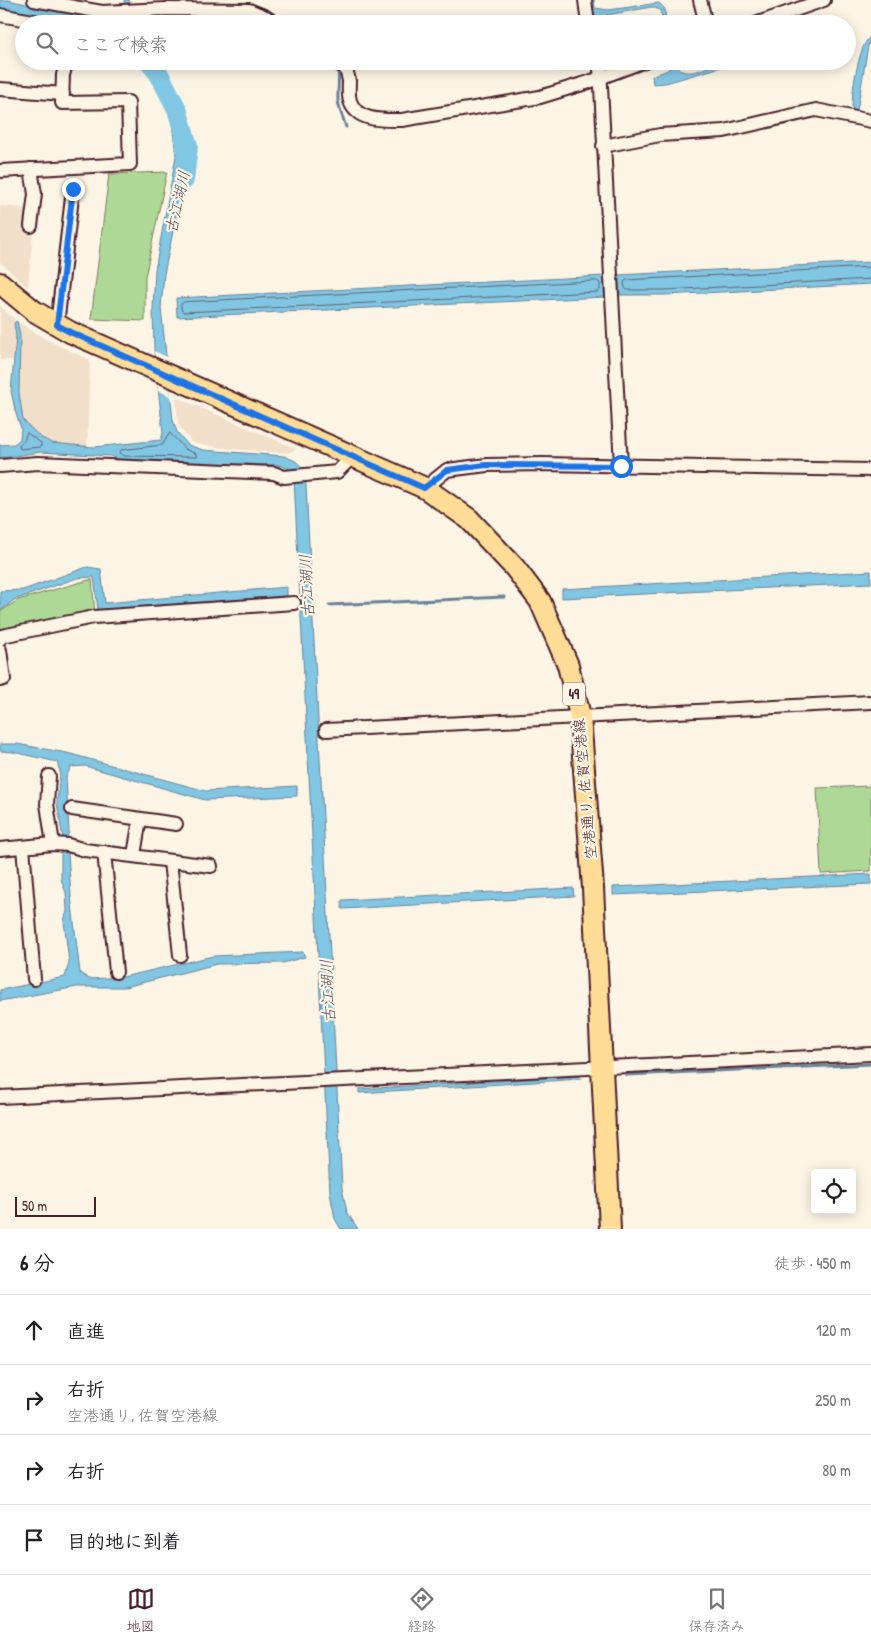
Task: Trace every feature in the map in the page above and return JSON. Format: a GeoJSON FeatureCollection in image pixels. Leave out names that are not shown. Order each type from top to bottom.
{"type":"FeatureCollection","features":[{"type":"Feature","properties":{"kind":"main road","name":"空港通り, 佐賀空港線"},"geometry":{"type":"LineString","coordinates":[[0,283],[34,311],[57,325],[424,488],[469,519],[515,568],[540,601],[568,665],[580,716],[593,888],[610,1229]]}},
{"type":"Feature","properties":{"kind":"street"},"geometry":{"type":"LineString","coordinates":[[34,0],[84,5],[102,12],[165,9],[250,10],[263,15]]}},
{"type":"Feature","properties":{"kind":"street"},"geometry":{"type":"LineString","coordinates":[[585,0],[587,15]]}},
{"type":"Feature","properties":{"kind":"street"},"geometry":{"type":"LineString","coordinates":[[700,0],[704,15]]}},
{"type":"Feature","properties":{"kind":"street"},"geometry":{"type":"LineString","coordinates":[[781,15],[824,0]]}},
{"type":"Feature","properties":{"kind":"street"},"geometry":{"type":"LineString","coordinates":[[0,15],[15,18]]}},
{"type":"Feature","properties":{"kind":"street"},"geometry":{"type":"LineString","coordinates":[[0,170],[130,164],[128,102],[62,103],[64,70]]}},
{"type":"Feature","properties":{"kind":"street"},"geometry":{"type":"LineString","coordinates":[[346,70],[350,100],[354,110],[365,117],[379,120],[402,120],[540,97],[621,70]]}},
{"type":"Feature","properties":{"kind":"street"},"geometry":{"type":"LineString","coordinates":[[600,70],[621,466]]}},
{"type":"Feature","properties":{"kind":"street"},"geometry":{"type":"LineString","coordinates":[[0,89],[62,94]]}},
{"type":"Feature","properties":{"kind":"street"},"geometry":{"type":"LineString","coordinates":[[603,146],[660,135],[724,131],[816,110],[871,121]]}},
{"type":"Feature","properties":{"kind":"street"},"geometry":{"type":"LineString","coordinates":[[31,169],[35,194],[31,226]]}},
{"type":"Feature","properties":{"kind":"street"},"geometry":{"type":"LineString","coordinates":[[57,325],[73,189]]}},
{"type":"Feature","properties":{"kind":"street"},"geometry":{"type":"LineString","coordinates":[[0,466],[38,463],[68,464],[274,473],[284,477],[336,472],[352,456]]}},
{"type":"Feature","properties":{"kind":"street"},"geometry":{"type":"LineString","coordinates":[[424,488],[447,470],[486,465],[871,470]]}},
{"type":"Feature","properties":{"kind":"street"},"geometry":{"type":"LineString","coordinates":[[0,639],[2,636],[94,617],[294,603]]}},
{"type":"Feature","properties":{"kind":"street"},"geometry":{"type":"LineString","coordinates":[[0,650],[4,679],[0,680]]}},
{"type":"Feature","properties":{"kind":"street"},"geometry":{"type":"LineString","coordinates":[[326,730],[871,702]]}},
{"type":"Feature","properties":{"kind":"street"},"geometry":{"type":"LineString","coordinates":[[49,776],[47,804],[60,844]]}},
{"type":"Feature","properties":{"kind":"street"},"geometry":{"type":"LineString","coordinates":[[72,809],[176,824]]}},
{"type":"Feature","properties":{"kind":"street"},"geometry":{"type":"LineString","coordinates":[[134,855],[140,819]]}},
{"type":"Feature","properties":{"kind":"street"},"geometry":{"type":"LineString","coordinates":[[0,849],[60,844],[85,850],[211,866]]}},
{"type":"Feature","properties":{"kind":"street"},"geometry":{"type":"LineString","coordinates":[[23,847],[34,979]]}},
{"type":"Feature","properties":{"kind":"street"},"geometry":{"type":"LineString","coordinates":[[104,852],[116,972]]}},
{"type":"Feature","properties":{"kind":"street"},"geometry":{"type":"LineString","coordinates":[[170,861],[180,955]]}},
{"type":"Feature","properties":{"kind":"street"},"geometry":{"type":"LineString","coordinates":[[0,1097],[602,1069],[871,1054]]}},
{"type":"Feature","properties":{"kind":"shaded area"},"geometry":{"type":"Polygon","coordinates":[[[0,206],[35,209],[28,288],[0,262],[0,206]]]}},
{"type":"Feature","properties":{"kind":"shaded area"},"geometry":{"type":"Polygon","coordinates":[[[0,306],[17,321],[45,339],[90,360],[87,451],[30,445],[18,413],[17,360],[0,360],[0,306]]]}},
{"type":"Feature","properties":{"kind":"shaded area"},"geometry":{"type":"Polygon","coordinates":[[[176,397],[297,449],[287,453],[230,449],[192,443],[178,425],[176,397]]]}},
{"type":"Feature","properties":{"kind":"green space"},"geometry":{"type":"Polygon","coordinates":[[[167,172],[145,277],[145,321],[91,319],[109,174],[167,172]]]}},
{"type":"Feature","properties":{"kind":"green space"},"geometry":{"type":"Polygon","coordinates":[[[92,579],[95,614],[0,634],[0,612],[18,600],[92,579]]]}},
{"type":"Feature","properties":{"kind":"green space"},"geometry":{"type":"Polygon","coordinates":[[[871,786],[871,871],[821,874],[817,788],[871,786]]]}},
{"type":"Feature","properties":{"kind":"water"},"geometry":{"type":"Polygon","coordinates":[[[0,0],[8,0],[78,15],[24,15],[0,10],[0,0]]]}},
{"type":"Feature","properties":{"kind":"water"},"geometry":{"type":"Polygon","coordinates":[[[124,0],[129,0],[130,15],[126,15],[124,0]]]}},
{"type":"Feature","properties":{"kind":"water"},"geometry":{"type":"Polygon","coordinates":[[[589,0],[594,0],[595,8],[608,10],[659,3],[665,9],[665,15],[661,15],[660,10],[652,7],[607,15],[592,15],[589,0]]]}},
{"type":"Feature","properties":{"kind":"water"},"geometry":{"type":"Polygon","coordinates":[[[869,38],[857,111],[853,113],[852,97],[858,62],[865,43],[869,38]]]}},
{"type":"Feature","properties":{"kind":"water"},"geometry":{"type":"Polygon","coordinates":[[[146,70],[159,70],[164,77],[180,114],[188,161],[164,274],[161,308],[173,420],[177,432],[188,445],[203,450],[284,456],[301,466],[305,479],[342,1188],[347,1212],[358,1229],[341,1229],[335,1219],[330,1193],[294,479],[288,468],[278,465],[124,461],[110,456],[41,452],[0,458],[0,445],[14,444],[20,439],[21,428],[11,391],[16,337],[14,323],[17,321],[20,335],[19,392],[23,420],[40,437],[52,443],[94,447],[161,440],[163,433],[154,351],[153,308],[155,270],[176,156],[171,115],[154,78],[146,70]]]}},
{"type":"Feature","properties":{"kind":"water"},"geometry":{"type":"Polygon","coordinates":[[[668,70],[689,72],[711,70],[666,83],[653,84],[652,76],[668,70]]]}},
{"type":"Feature","properties":{"kind":"water"},"geometry":{"type":"Polygon","coordinates":[[[871,262],[871,284],[665,295],[620,295],[618,275],[871,262]]]}},
{"type":"Feature","properties":{"kind":"water"},"geometry":{"type":"Polygon","coordinates":[[[604,276],[605,297],[177,317],[176,298],[604,276]]]}},
{"type":"Feature","properties":{"kind":"water"},"geometry":{"type":"Polygon","coordinates":[[[87,567],[101,569],[105,603],[287,587],[287,596],[98,610],[94,577],[77,578],[14,600],[0,611],[0,591],[23,590],[87,567]]]}},
{"type":"Feature","properties":{"kind":"water"},"geometry":{"type":"Polygon","coordinates":[[[871,571],[871,583],[562,598],[562,589],[871,571]]]}},
{"type":"Feature","properties":{"kind":"water"},"geometry":{"type":"Polygon","coordinates":[[[0,744],[17,744],[67,753],[206,791],[297,786],[297,796],[205,800],[85,766],[71,767],[66,777],[69,832],[66,850],[68,853],[80,973],[89,979],[123,977],[213,956],[303,952],[305,957],[283,963],[217,964],[125,987],[77,987],[0,1001],[0,990],[65,977],[69,962],[64,921],[67,911],[66,893],[61,879],[63,839],[57,803],[60,772],[57,762],[0,751],[0,744]]]}},
{"type":"Feature","properties":{"kind":"water"},"geometry":{"type":"Polygon","coordinates":[[[871,874],[871,884],[613,895],[613,887],[871,874]]]}},
{"type":"Feature","properties":{"kind":"water"},"geometry":{"type":"Polygon","coordinates":[[[573,888],[574,896],[342,909],[342,900],[573,888]]]}},
{"type":"Feature","properties":{"kind":"water"},"geometry":{"type":"Polygon","coordinates":[[[580,1076],[581,1079],[359,1093],[359,1089],[580,1076]]]}},
{"type":"Feature","properties":{"kind":"pier"},"geometry":{"type":"Polygon","coordinates":[[[154,351],[167,357],[171,397],[158,390],[154,351]]]}},
{"type":"Feature","properties":{"kind":"waterway","name":"古江湖川"},"geometry":{"type":"LineString","coordinates":[[156,70],[177,109],[188,146],[184,180]]}},
{"type":"Feature","properties":{"kind":"waterway"},"geometry":{"type":"LineString","coordinates":[[337,70],[339,103],[346,127]]}},
{"type":"Feature","properties":{"kind":"waterway"},"geometry":{"type":"LineString","coordinates":[[329,605],[504,597]]}},
{"type":"Feature","properties":{"kind":"waterway"},"geometry":{"type":"LineString","coordinates":[[626,1075],[871,1064]]}},
{"type":"Feature","properties":{"kind":"route"},"geometry":{"type":"LineString","coordinates":[[73,189],[57,325],[70,332],[424,488],[447,470],[486,465],[621,466]]}}]}
